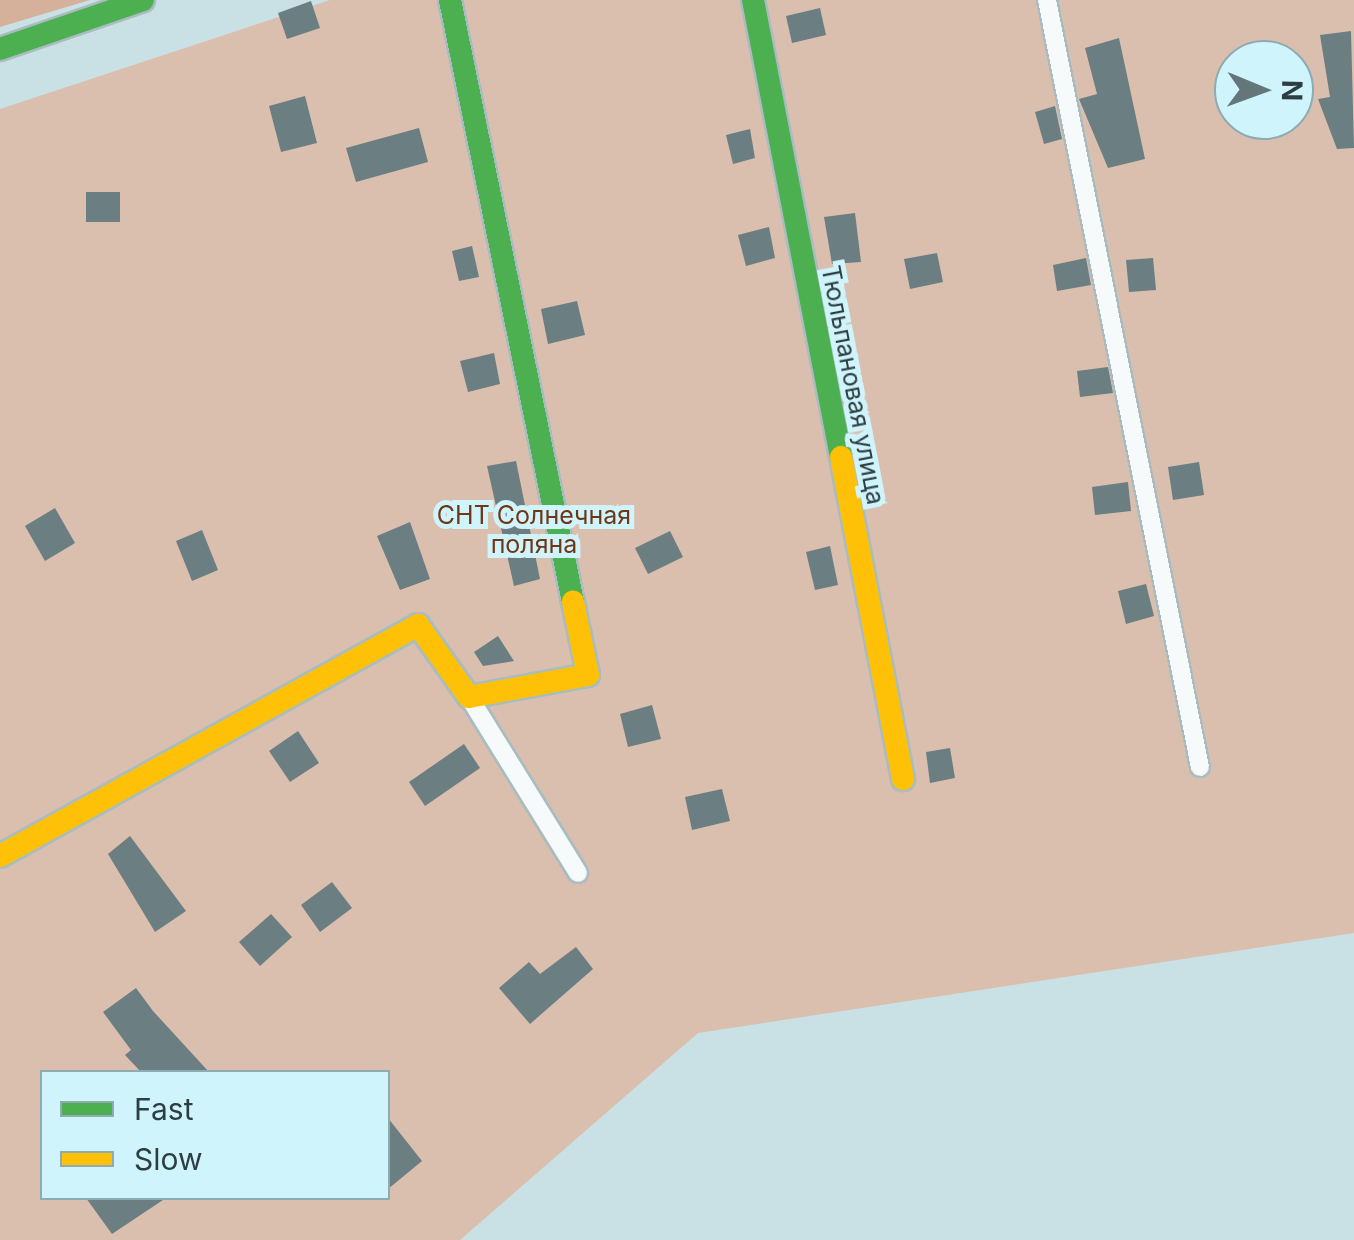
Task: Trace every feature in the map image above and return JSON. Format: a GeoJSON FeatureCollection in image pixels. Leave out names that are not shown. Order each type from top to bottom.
{"type":"FeatureCollection","features":[{"type":"Feature","properties":{"kind":"street"},"geometry":{"type":"LineString","coordinates":[[0,49],[143,0]]}},
{"type":"Feature","properties":{"kind":"street"},"geometry":{"type":"LineString","coordinates":[[0,856],[418,624],[469,697],[588,675],[450,0]]}},
{"type":"Feature","properties":{"kind":"street","name":"Тюльпановая улица"},"geometry":{"type":"LineString","coordinates":[[753,0],[904,779]]}},
{"type":"Feature","properties":{"kind":"lane"},"geometry":{"type":"LineString","coordinates":[[1047,0],[1200,768]]}},
{"type":"Feature","properties":{"kind":"lane"},"geometry":{"type":"LineString","coordinates":[[469,697],[578,873]]}},
{"type":"Feature","properties":{"kind":"green space","name":"СНТ Солнечная поляна"},"geometry":{"type":"Polygon","coordinates":[[[330,0],[1354,0],[1354,933],[698,1033],[460,1240],[0,1240],[0,109],[330,0]]]}},
{"type":"Feature","properties":{"kind":"shaded area"},"geometry":{"type":"Polygon","coordinates":[[[0,0],[90,0],[0,27],[0,0]]]}},
{"type":"Feature","properties":{"kind":"building"},"geometry":{"type":"Polygon","coordinates":[[[311,1],[320,28],[287,39],[278,13],[311,1]]]}},
{"type":"Feature","properties":{"kind":"building"},"geometry":{"type":"Polygon","coordinates":[[[820,8],[826,35],[792,43],[786,16],[820,8]]]}},
{"type":"Feature","properties":{"kind":"building"},"geometry":{"type":"Polygon","coordinates":[[[1351,31],[1354,148],[1337,149],[1318,99],[1330,97],[1320,35],[1351,31]]]}},
{"type":"Feature","properties":{"kind":"building"},"geometry":{"type":"Polygon","coordinates":[[[1119,38],[1145,159],[1108,168],[1079,99],[1097,94],[1085,48],[1119,38]]]}},
{"type":"Feature","properties":{"kind":"building"},"geometry":{"type":"Polygon","coordinates":[[[305,96],[317,143],[281,152],[269,106],[305,96]]]}},
{"type":"Feature","properties":{"kind":"building"},"geometry":{"type":"Polygon","coordinates":[[[1055,106],[1062,139],[1044,144],[1035,112],[1055,106]]]}},
{"type":"Feature","properties":{"kind":"building"},"geometry":{"type":"Polygon","coordinates":[[[419,128],[428,162],[356,182],[346,148],[419,128]]]}},
{"type":"Feature","properties":{"kind":"building"},"geometry":{"type":"Polygon","coordinates":[[[750,129],[755,158],[733,164],[726,135],[750,129]]]}},
{"type":"Feature","properties":{"kind":"building"},"geometry":{"type":"Polygon","coordinates":[[[86,192],[120,192],[120,222],[86,222],[86,192]]]}},
{"type":"Feature","properties":{"kind":"building"},"geometry":{"type":"Polygon","coordinates":[[[855,213],[861,262],[832,264],[824,217],[855,213]]]}},
{"type":"Feature","properties":{"kind":"building"},"geometry":{"type":"Polygon","coordinates":[[[769,227],[775,258],[746,266],[738,235],[769,227]]]}},
{"type":"Feature","properties":{"kind":"building"},"geometry":{"type":"Polygon","coordinates":[[[472,246],[479,277],[459,281],[452,251],[472,246]]]}},
{"type":"Feature","properties":{"kind":"building"},"geometry":{"type":"Polygon","coordinates":[[[937,253],[943,282],[910,289],[904,259],[937,253]]]}},
{"type":"Feature","properties":{"kind":"building"},"geometry":{"type":"Polygon","coordinates":[[[1086,258],[1091,285],[1057,291],[1053,265],[1086,258]]]}},
{"type":"Feature","properties":{"kind":"building"},"geometry":{"type":"Polygon","coordinates":[[[1153,258],[1156,290],[1129,292],[1126,260],[1153,258]]]}},
{"type":"Feature","properties":{"kind":"building"},"geometry":{"type":"Polygon","coordinates":[[[577,301],[585,335],[548,344],[541,309],[577,301]]]}},
{"type":"Feature","properties":{"kind":"building"},"geometry":{"type":"Polygon","coordinates":[[[494,353],[500,384],[468,392],[460,361],[494,353]]]}},
{"type":"Feature","properties":{"kind":"building"},"geometry":{"type":"Polygon","coordinates":[[[1108,367],[1113,393],[1080,397],[1077,371],[1108,367]]]}},
{"type":"Feature","properties":{"kind":"building"},"geometry":{"type":"Polygon","coordinates":[[[516,461],[540,579],[514,586],[487,466],[516,461]]]}},
{"type":"Feature","properties":{"kind":"building"},"geometry":{"type":"Polygon","coordinates":[[[1199,462],[1204,495],[1173,500],[1168,467],[1199,462]]]}},
{"type":"Feature","properties":{"kind":"building"},"geometry":{"type":"Polygon","coordinates":[[[1128,482],[1131,511],[1095,515],[1092,487],[1128,482]]]}},
{"type":"Feature","properties":{"kind":"building"},"geometry":{"type":"Polygon","coordinates":[[[55,508],[75,543],[45,561],[25,526],[55,508]]]}},
{"type":"Feature","properties":{"kind":"building"},"geometry":{"type":"Polygon","coordinates":[[[410,522],[430,579],[400,590],[377,536],[410,522]]]}},
{"type":"Feature","properties":{"kind":"building"},"geometry":{"type":"Polygon","coordinates":[[[202,530],[218,570],[192,581],[176,541],[202,530]]]}},
{"type":"Feature","properties":{"kind":"building"},"geometry":{"type":"Polygon","coordinates":[[[670,531],[683,557],[648,574],[635,548],[670,531]]]}},
{"type":"Feature","properties":{"kind":"building"},"geometry":{"type":"Polygon","coordinates":[[[830,546],[838,585],[815,590],[806,552],[830,546]]]}},
{"type":"Feature","properties":{"kind":"building"},"geometry":{"type":"Polygon","coordinates":[[[1146,584],[1154,616],[1126,624],[1118,591],[1146,584]]]}},
{"type":"Feature","properties":{"kind":"building"},"geometry":{"type":"Polygon","coordinates":[[[498,636],[514,661],[483,666],[474,652],[498,636]]]}},
{"type":"Feature","properties":{"kind":"building"},"geometry":{"type":"Polygon","coordinates":[[[652,705],[661,739],[628,747],[620,714],[652,705]]]}},
{"type":"Feature","properties":{"kind":"building"},"geometry":{"type":"Polygon","coordinates":[[[298,731],[319,763],[290,782],[269,751],[298,731]]]}},
{"type":"Feature","properties":{"kind":"building"},"geometry":{"type":"Polygon","coordinates":[[[464,744],[480,768],[425,806],[409,782],[464,744]]]}},
{"type":"Feature","properties":{"kind":"building"},"geometry":{"type":"Polygon","coordinates":[[[950,748],[955,778],[930,783],[926,752],[950,748]]]}},
{"type":"Feature","properties":{"kind":"building"},"geometry":{"type":"Polygon","coordinates":[[[722,789],[730,821],[692,830],[685,797],[722,789]]]}},
{"type":"Feature","properties":{"kind":"building"},"geometry":{"type":"Polygon","coordinates":[[[130,836],[186,911],[155,932],[108,854],[130,836]]]}},
{"type":"Feature","properties":{"kind":"building"},"geometry":{"type":"Polygon","coordinates":[[[332,882],[352,908],[320,932],[301,905],[332,882]]]}},
{"type":"Feature","properties":{"kind":"building"},"geometry":{"type":"Polygon","coordinates":[[[271,914],[292,937],[260,966],[239,942],[271,914]]]}},
{"type":"Feature","properties":{"kind":"building"},"geometry":{"type":"Polygon","coordinates":[[[576,947],[593,969],[530,1024],[499,988],[529,962],[540,974],[576,947]]]}},
{"type":"Feature","properties":{"kind":"building"},"geometry":{"type":"Polygon","coordinates":[[[136,988],[207,1070],[139,1070],[125,1055],[131,1050],[103,1012],[136,988]]]}},
{"type":"Feature","properties":{"kind":"building"},"geometry":{"type":"Polygon","coordinates":[[[390,1121],[422,1161],[390,1187],[390,1121]]]}},
{"type":"Feature","properties":{"kind":"building"},"geometry":{"type":"Polygon","coordinates":[[[87,1200],[163,1200],[112,1234],[87,1200]]]}},
{"type":"Feature","properties":{"kind":"traffic: fast"},"geometry":{"type":"LineString","coordinates":[[0,49],[143,0]]}},
{"type":"Feature","properties":{"kind":"traffic: fast"},"geometry":{"type":"LineString","coordinates":[[450,0],[573,602]]}},
{"type":"Feature","properties":{"kind":"traffic: fast"},"geometry":{"type":"LineString","coordinates":[[753,0],[841,457]]}},
{"type":"Feature","properties":{"kind":"traffic: slow"},"geometry":{"type":"LineString","coordinates":[[841,457],[903,779]]}},
{"type":"Feature","properties":{"kind":"traffic: slow"},"geometry":{"type":"LineString","coordinates":[[0,856],[418,625],[469,697],[588,675],[573,602]]}}]}
